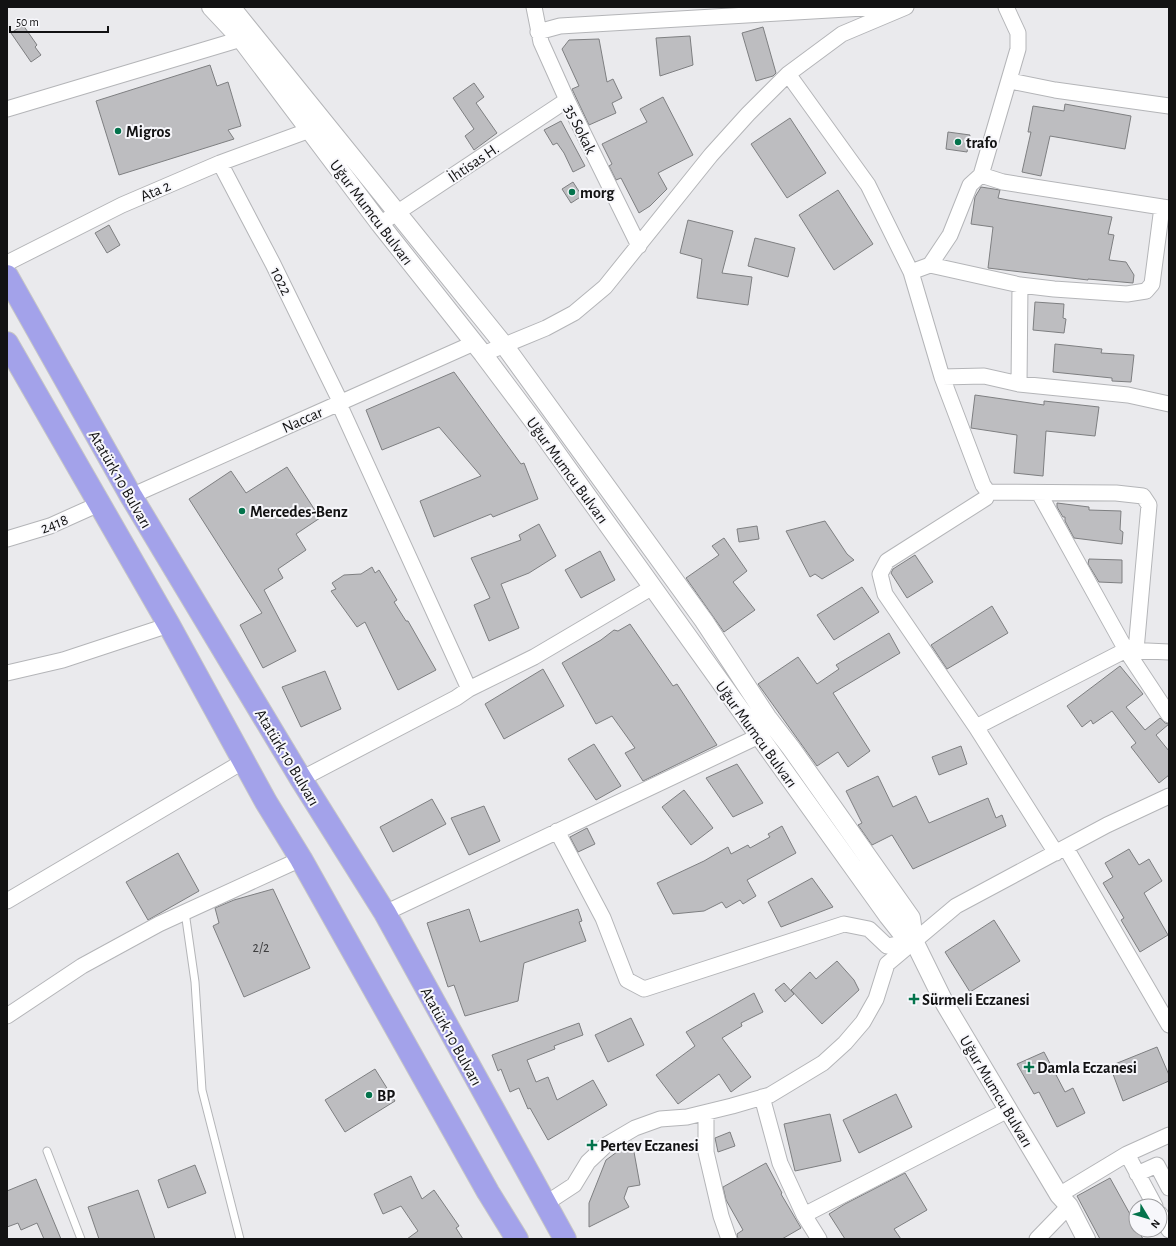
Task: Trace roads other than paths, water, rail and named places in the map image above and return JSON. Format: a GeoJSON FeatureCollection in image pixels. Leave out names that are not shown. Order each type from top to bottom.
{"type":"FeatureCollection","features":[{"type":"Feature","properties":{"kind":"highway","name":"Atatürk 10 Bulvarı"},"geometry":{"type":"LineString","coordinates":[[7,276],[130,496],[301,779],[385,913],[565,1239]]}},
{"type":"Feature","properties":{"kind":"highway","name":"Atatürk 10 Bulvarı"},"geometry":{"type":"LineString","coordinates":[[7,343],[169,625],[512,1237]]}},
{"type":"Feature","properties":{"kind":"street","name":"Uğur Mumcu Bulvarı"},"geometry":{"type":"LineString","coordinates":[[211,7],[241,39],[380,224],[478,349],[570,472],[651,588],[888,916],[903,935],[914,940]]}},
{"type":"Feature","properties":{"kind":"street","name":"Uğur Mumcu Bulvarı"},"geometry":{"type":"LineString","coordinates":[[231,7],[323,118],[396,213],[504,345],[704,620],[767,717],[791,748],[911,918],[914,940],[946,1004],[1086,1239]]}},
{"type":"Feature","properties":{"kind":"street","name":"35 Sokak"},"geometry":{"type":"LineString","coordinates":[[534,7],[538,32],[567,100],[639,246]]}},
{"type":"Feature","properties":{"kind":"street"},"geometry":{"type":"LineString","coordinates":[[538,32],[560,26],[881,7]]}},
{"type":"Feature","properties":{"kind":"street","name":"Naccar"},"geometry":{"type":"LineString","coordinates":[[130,496],[340,401],[478,349],[504,345],[546,328],[574,313],[606,287],[711,155],[748,114],[788,74],[842,34],[906,7]]}},
{"type":"Feature","properties":{"kind":"street"},"geometry":{"type":"LineString","coordinates":[[930,265],[950,235],[970,185],[981,174],[1010,81],[1018,49],[1018,33],[1006,7]]}},
{"type":"Feature","properties":{"kind":"street"},"geometry":{"type":"LineString","coordinates":[[7,109],[241,39]]}},
{"type":"Feature","properties":{"kind":"street"},"geometry":{"type":"LineString","coordinates":[[788,74],[868,185],[911,272],[942,377],[983,484],[988,492]]}},
{"type":"Feature","properties":{"kind":"street"},"geometry":{"type":"LineString","coordinates":[[1010,81],[1055,90],[1169,106]]}},
{"type":"Feature","properties":{"kind":"street","name":"İhtisas H."},"geometry":{"type":"LineString","coordinates":[[380,224],[567,100]]}},
{"type":"Feature","properties":{"kind":"street","name":"Ata 2"},"geometry":{"type":"LineString","coordinates":[[7,264],[122,205],[220,163],[310,130]]}},
{"type":"Feature","properties":{"kind":"street","name":"1022"},"geometry":{"type":"LineString","coordinates":[[220,163],[273,264],[340,401],[340,406],[469,689]]}},
{"type":"Feature","properties":{"kind":"street"},"geometry":{"type":"LineString","coordinates":[[911,272],[930,265],[1020,284],[1054,289],[1128,294],[1146,291],[1152,284],[1165,208],[1003,182],[981,174]]}},
{"type":"Feature","properties":{"kind":"street"},"geometry":{"type":"LineString","coordinates":[[1019,384],[1020,284]]}},
{"type":"Feature","properties":{"kind":"street"},"geometry":{"type":"LineString","coordinates":[[942,377],[984,376],[1019,384],[1128,395],[1169,404]]}},
{"type":"Feature","properties":{"kind":"street"},"geometry":{"type":"LineString","coordinates":[[988,492],[1116,493],[1143,496],[1149,505],[1131,650]]}},
{"type":"Feature","properties":{"kind":"street"},"geometry":{"type":"LineString","coordinates":[[988,492],[986,498],[887,561],[880,574],[885,594],[1061,851],[1169,1025]]}},
{"type":"Feature","properties":{"kind":"street"},"geometry":{"type":"LineString","coordinates":[[1038,493],[1169,714]]}},
{"type":"Feature","properties":{"kind":"street","name":"2418"},"geometry":{"type":"LineString","coordinates":[[7,539],[50,526],[99,504]]}},
{"type":"Feature","properties":{"kind":"street"},"geometry":{"type":"LineString","coordinates":[[301,779],[456,698],[469,689],[534,657],[651,588]]}},
{"type":"Feature","properties":{"kind":"street"},"geometry":{"type":"LineString","coordinates":[[7,673],[63,660],[169,625]]}},
{"type":"Feature","properties":{"kind":"street"},"geometry":{"type":"LineString","coordinates":[[976,727],[1131,650],[1169,652]]}},
{"type":"Feature","properties":{"kind":"street"},"geometry":{"type":"LineString","coordinates":[[385,913],[759,736]]}},
{"type":"Feature","properties":{"kind":"street"},"geometry":{"type":"LineString","coordinates":[[7,901],[244,760]]}},
{"type":"Feature","properties":{"kind":"street"},"geometry":{"type":"LineString","coordinates":[[545,1204],[574,1185],[588,1162],[606,1145],[635,1128],[660,1119],[687,1117],[762,1098],[770,1095],[823,1064],[845,1043],[863,1022],[876,999],[887,964],[956,906],[1107,825],[1169,796]]}},
{"type":"Feature","properties":{"kind":"street"},"geometry":{"type":"LineString","coordinates":[[557,831],[603,918],[628,980],[644,989],[844,924],[869,929],[887,946],[914,940]]}},
{"type":"Feature","properties":{"kind":"street"},"geometry":{"type":"LineString","coordinates":[[7,1016],[82,966],[185,912],[301,859]]}},
{"type":"Feature","properties":{"kind":"street"},"geometry":{"type":"LineString","coordinates":[[762,1098],[780,1163],[804,1214],[820,1239]]}},
{"type":"Feature","properties":{"kind":"street"},"geometry":{"type":"LineString","coordinates":[[804,1214],[1008,1110]]}},
{"type":"Feature","properties":{"kind":"street"},"geometry":{"type":"LineString","coordinates":[[706,1112],[706,1152],[721,1216],[729,1239]]}},
{"type":"Feature","properties":{"kind":"street"},"geometry":{"type":"LineString","coordinates":[[1037,1239],[1064,1201],[1127,1154],[1169,1135]]}},
{"type":"Feature","properties":{"kind":"street"},"geometry":{"type":"LineString","coordinates":[[1127,1154],[1150,1198]]}},
{"type":"Feature","properties":{"kind":"street"},"geometry":{"type":"LineString","coordinates":[[1137,1174],[1157,1165],[1169,1188]]}},
{"type":"Feature","properties":{"kind":"lane"},"geometry":{"type":"LineString","coordinates":[[185,912],[195,982],[202,1090],[240,1239]]}},
{"type":"Feature","properties":{"kind":"lane"},"geometry":{"type":"LineString","coordinates":[[47,1150],[81,1239]]}},
{"type":"Feature","properties":{"kind":"place","name":"Migros"},"geometry":{"type":"Point","coordinates":[118,131]}},
{"type":"Feature","properties":{"kind":"place","name":"trafo"},"geometry":{"type":"Point","coordinates":[958,142]}},
{"type":"Feature","properties":{"kind":"place","name":"morg"},"geometry":{"type":"Point","coordinates":[572,192]}},
{"type":"Feature","properties":{"kind":"place","name":"Mercedes-Benz"},"geometry":{"type":"Point","coordinates":[242,511]}},
{"type":"Feature","properties":{"kind":"place","name":"Sürmeli Eczanesi"},"geometry":{"type":"Point","coordinates":[914,999]}},
{"type":"Feature","properties":{"kind":"place","name":"Damla Eczanesi"},"geometry":{"type":"Point","coordinates":[1029,1067]}},
{"type":"Feature","properties":{"kind":"place","name":"BP"},"geometry":{"type":"Point","coordinates":[369,1095]}},
{"type":"Feature","properties":{"kind":"place","name":"Pertev Eczanesi"},"geometry":{"type":"Point","coordinates":[592,1145]}}]}
